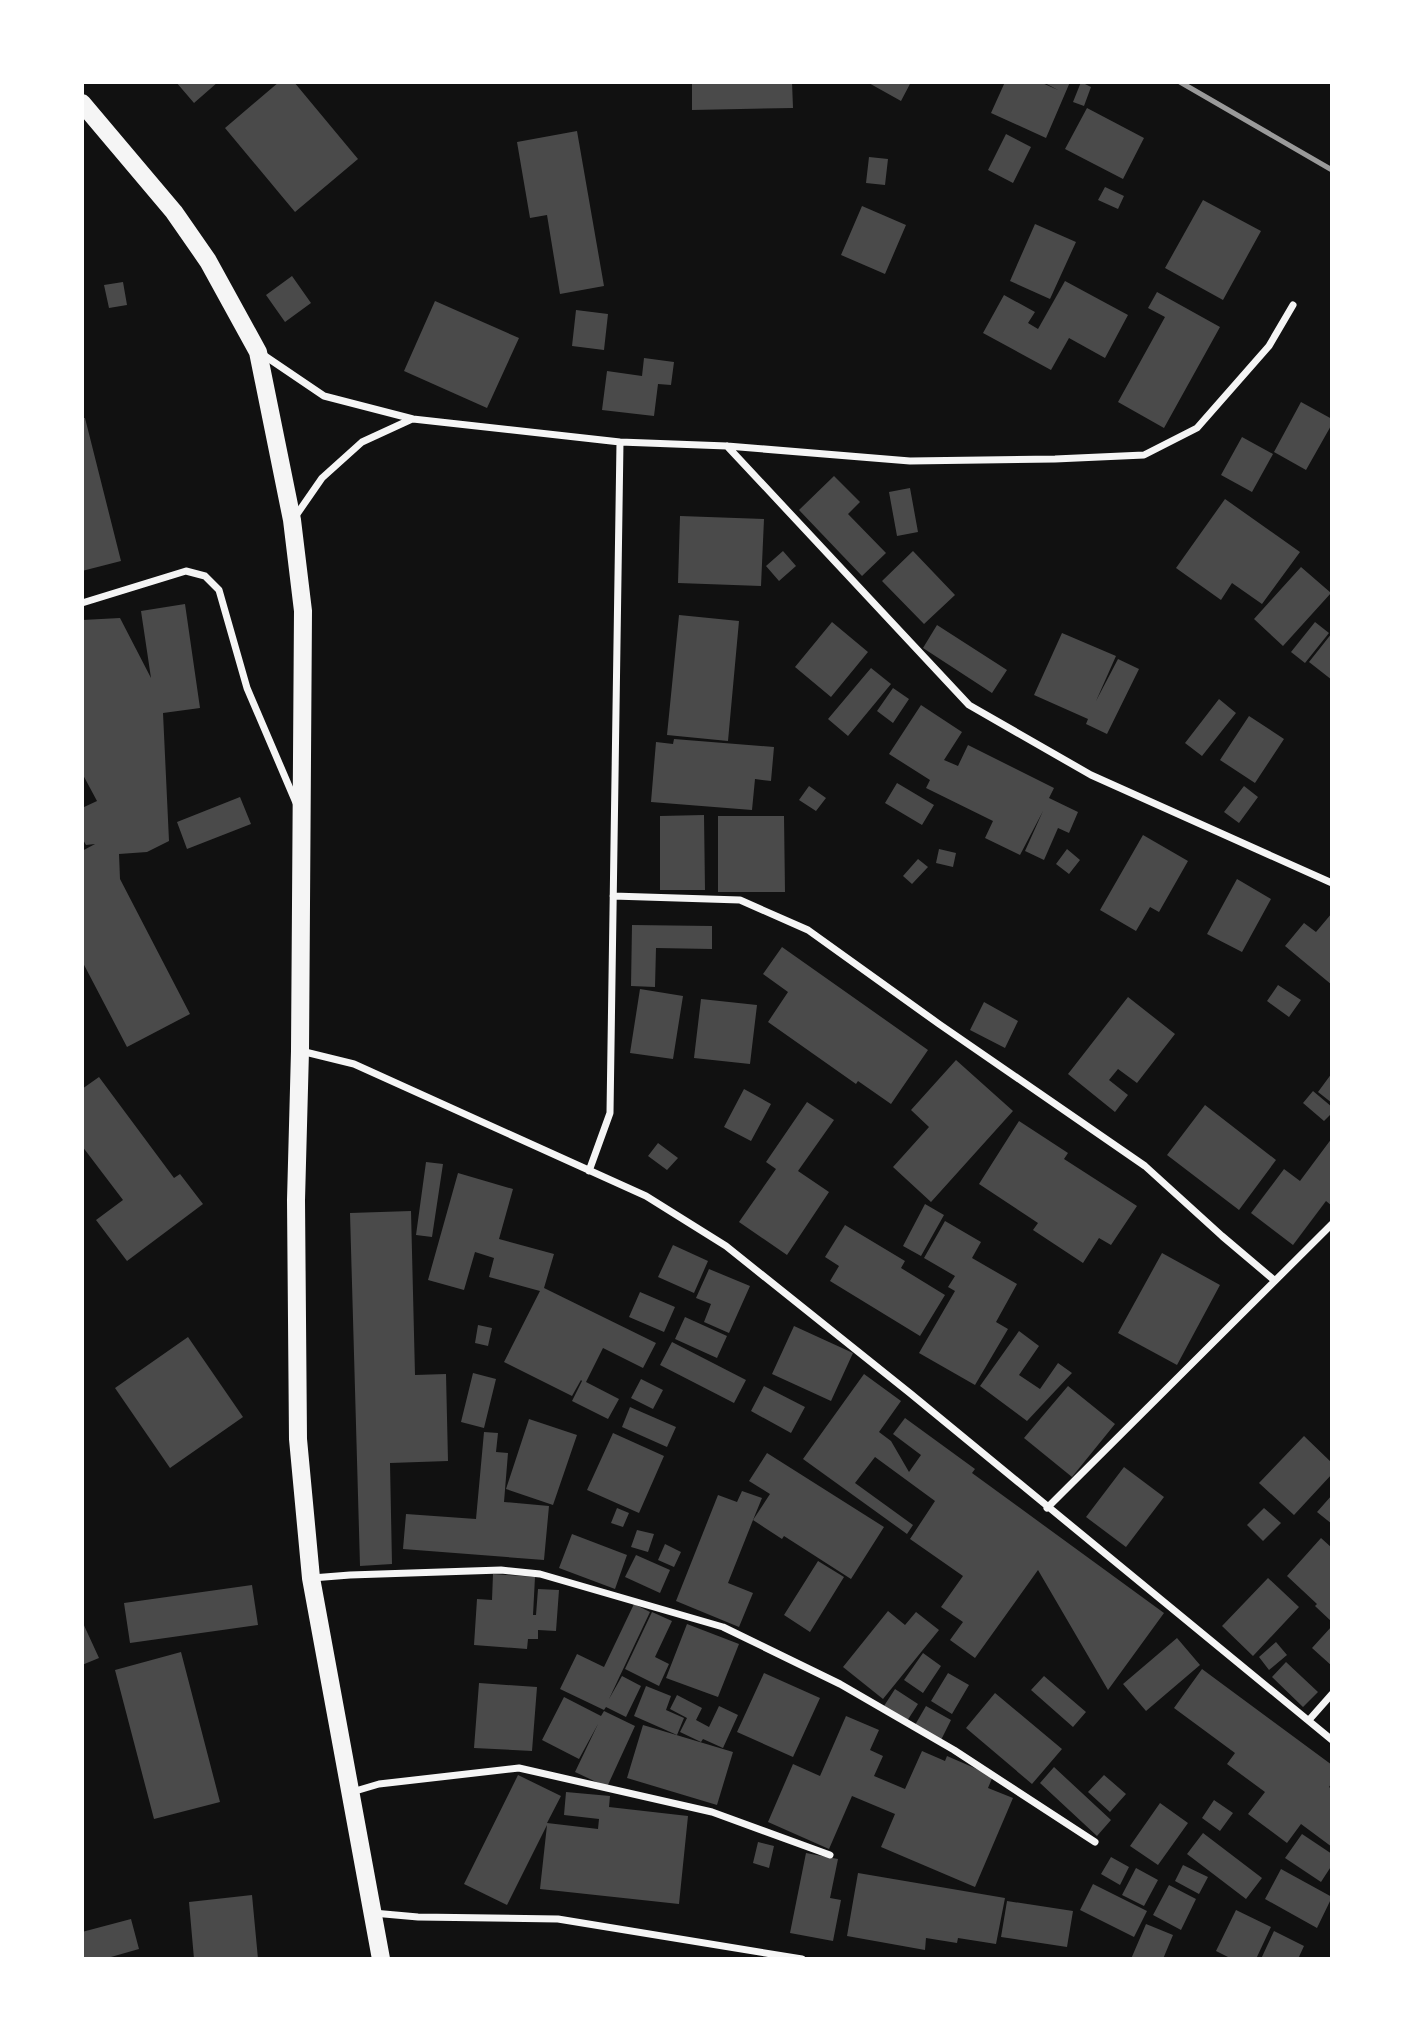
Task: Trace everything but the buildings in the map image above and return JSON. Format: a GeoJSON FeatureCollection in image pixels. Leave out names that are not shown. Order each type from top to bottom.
{"type":"FeatureCollection","features":[{"type":"Feature","properties":{"kind":"main road"},"geometry":{"type":"LineString","coordinates":[[82,103],[174,212],[208,261],[258,352],[292,520],[303,611],[300,1051],[296,1200],[298,1439],[311,1578],[381,1959]]}},
{"type":"Feature","properties":{"kind":"street"},"geometry":{"type":"LineString","coordinates":[[258,352],[324,396],[412,419],[620,442],[727,446],[910,461],[1055,459],[1143,455],[1197,428],[1269,346],[1293,305]]}},
{"type":"Feature","properties":{"kind":"street"},"geometry":{"type":"LineString","coordinates":[[292,520],[322,478],[362,442],[412,419]]}},
{"type":"Feature","properties":{"kind":"street"},"geometry":{"type":"LineString","coordinates":[[589,1171],[610,1113],[620,442]]}},
{"type":"Feature","properties":{"kind":"street"},"geometry":{"type":"LineString","coordinates":[[727,446],[969,705],[1091,775],[1332,883]]}},
{"type":"Feature","properties":{"kind":"street"},"geometry":{"type":"LineString","coordinates":[[82,603],[186,571],[205,576],[219,590],[247,688],[302,818]]}},
{"type":"Feature","properties":{"kind":"street"},"geometry":{"type":"LineString","coordinates":[[613,896],[740,900],[808,930],[1145,1166],[1274,1280]]}},
{"type":"Feature","properties":{"kind":"street"},"geometry":{"type":"LineString","coordinates":[[300,1051],[354,1064],[646,1196],[726,1246],[911,1394],[1332,1740]]}},
{"type":"Feature","properties":{"kind":"street"},"geometry":{"type":"LineString","coordinates":[[1047,1508],[1332,1224]]}},
{"type":"Feature","properties":{"kind":"street"},"geometry":{"type":"LineString","coordinates":[[311,1578],[501,1570],[540,1574],[723,1627],[840,1684],[954,1750],[1096,1842]]}},
{"type":"Feature","properties":{"kind":"street"},"geometry":{"type":"LineString","coordinates":[[1310,1720],[1332,1694]]}},
{"type":"Feature","properties":{"kind":"street"},"geometry":{"type":"LineString","coordinates":[[350,1793],[379,1784],[519,1768],[712,1812],[830,1855]]}},
{"type":"Feature","properties":{"kind":"street"},"geometry":{"type":"LineString","coordinates":[[372,1913],[418,1917],[558,1919],[802,1959]]}},
{"type":"Feature","properties":{"kind":"railway"},"geometry":{"type":"LineString","coordinates":[[1180,82],[1332,170]]}}]}
